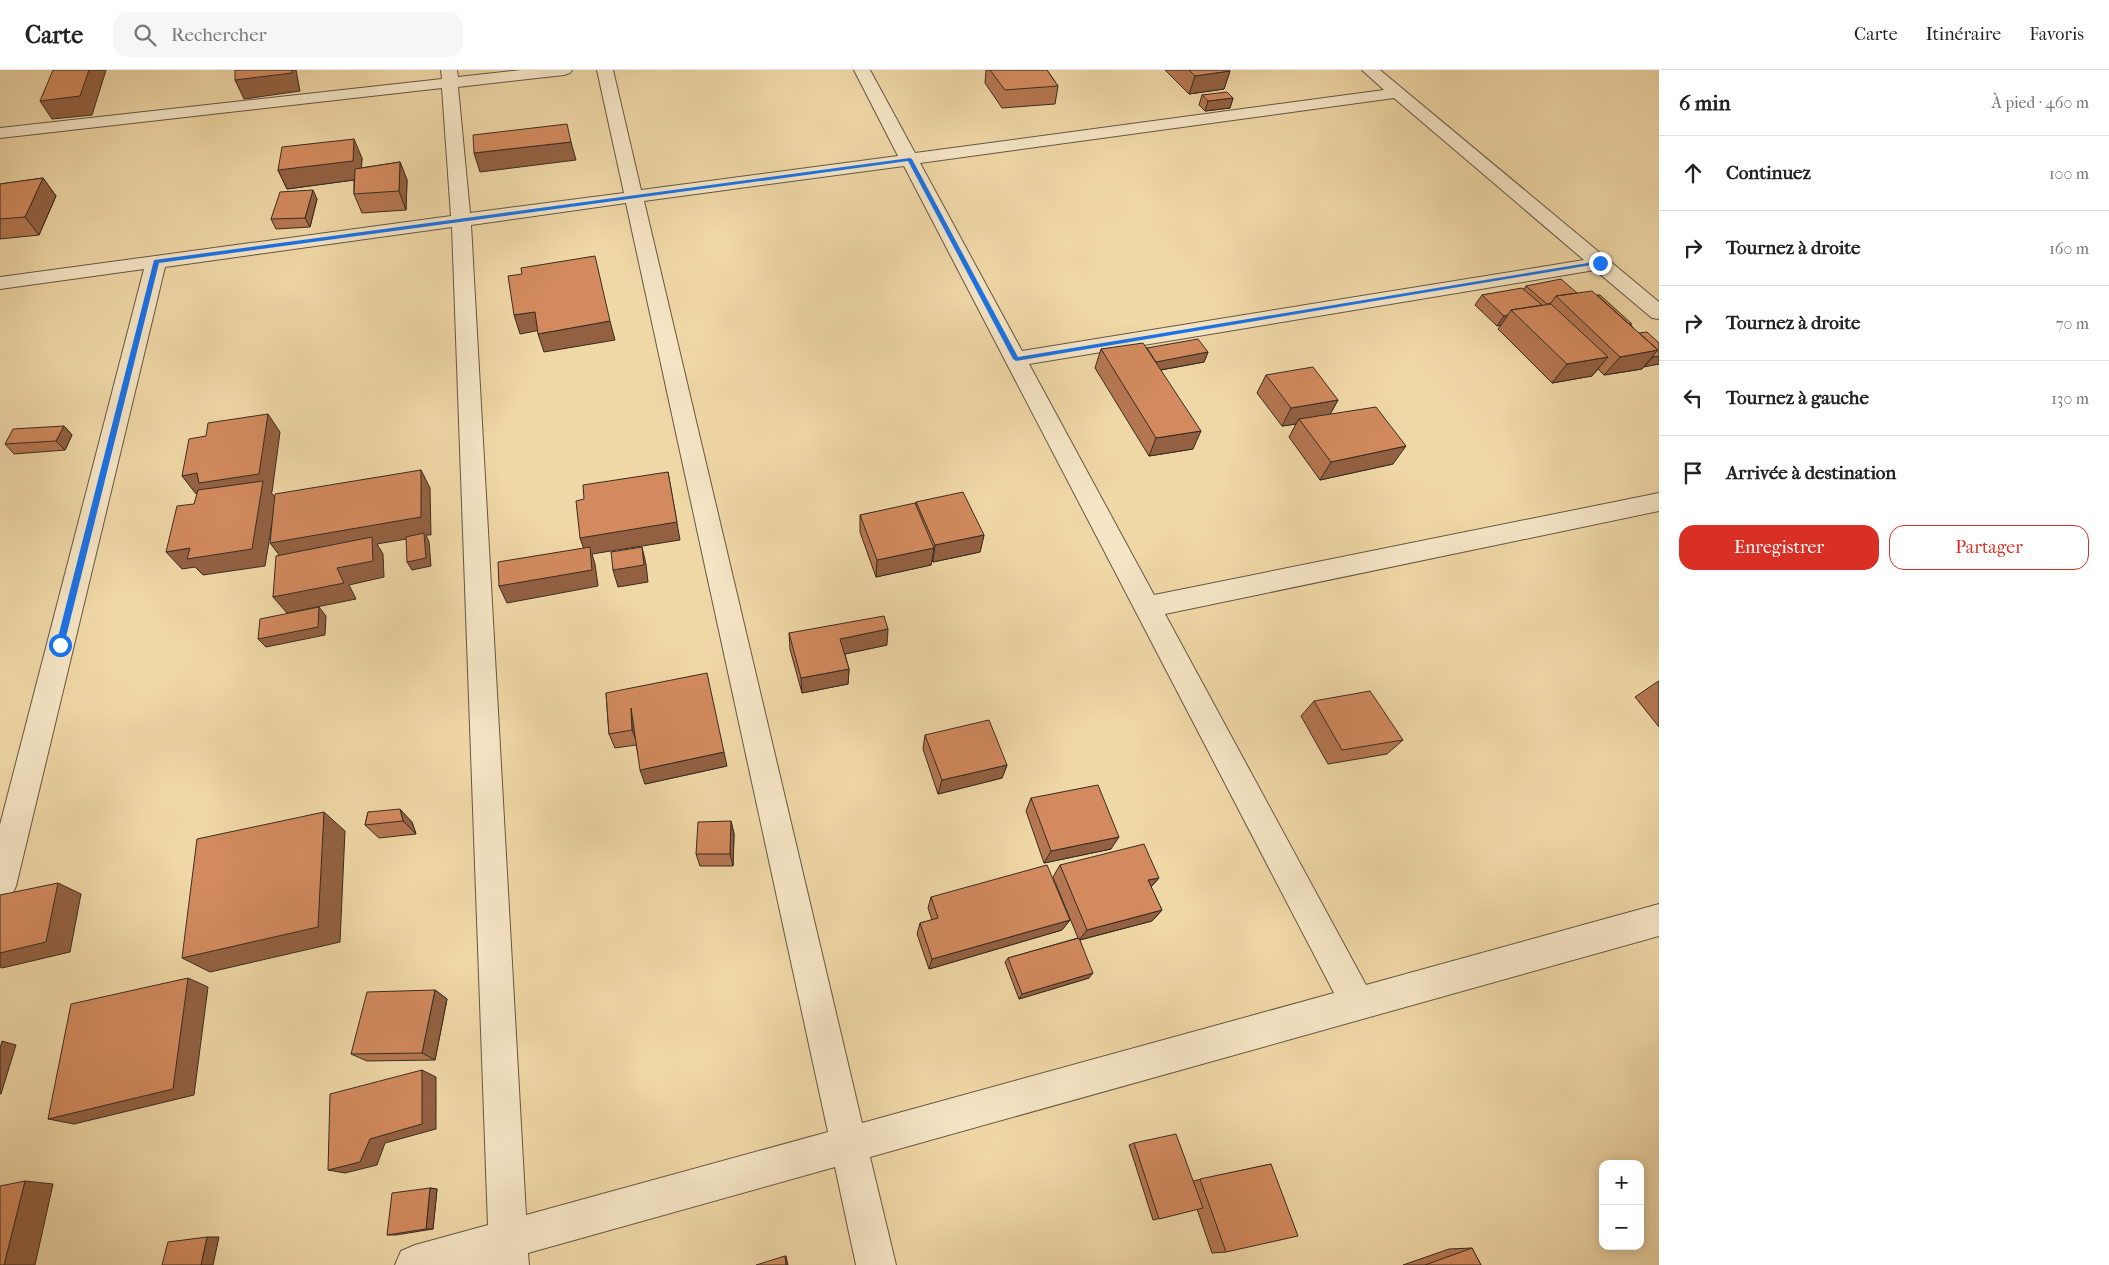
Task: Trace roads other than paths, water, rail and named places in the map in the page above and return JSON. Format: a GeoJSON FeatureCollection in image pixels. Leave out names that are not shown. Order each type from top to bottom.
{"type":"FeatureCollection","features":[{"type":"Feature","properties":{"kind":"street"},"geometry":{"type":"LineString","coordinates":[[0,132],[450,76],[564,70]]}},
{"type":"Feature","properties":{"kind":"street"},"geometry":{"type":"LineString","coordinates":[[605,70],[876,1265]]}},
{"type":"Feature","properties":{"kind":"street"},"geometry":{"type":"LineString","coordinates":[[862,70],[1357,1003]]}},
{"type":"Feature","properties":{"kind":"street"},"geometry":{"type":"LineString","coordinates":[[1370,70],[1659,313]]}},
{"type":"Feature","properties":{"kind":"street"},"geometry":{"type":"LineString","coordinates":[[450,76],[461,220],[509,1252]]}},
{"type":"Feature","properties":{"kind":"street"},"geometry":{"type":"LineString","coordinates":[[0,283],[1398,93]]}},
{"type":"Feature","properties":{"kind":"street"},"geometry":{"type":"LineString","coordinates":[[0,886],[156,262]]}},
{"type":"Feature","properties":{"kind":"street"},"geometry":{"type":"LineString","coordinates":[[1016,359],[1600,263]]}},
{"type":"Feature","properties":{"kind":"street"},"geometry":{"type":"LineString","coordinates":[[1147,607],[1659,502]]}},
{"type":"Feature","properties":{"kind":"street"},"geometry":{"type":"LineString","coordinates":[[415,1265],[509,1252],[849,1145],[1659,920]]}}]}
